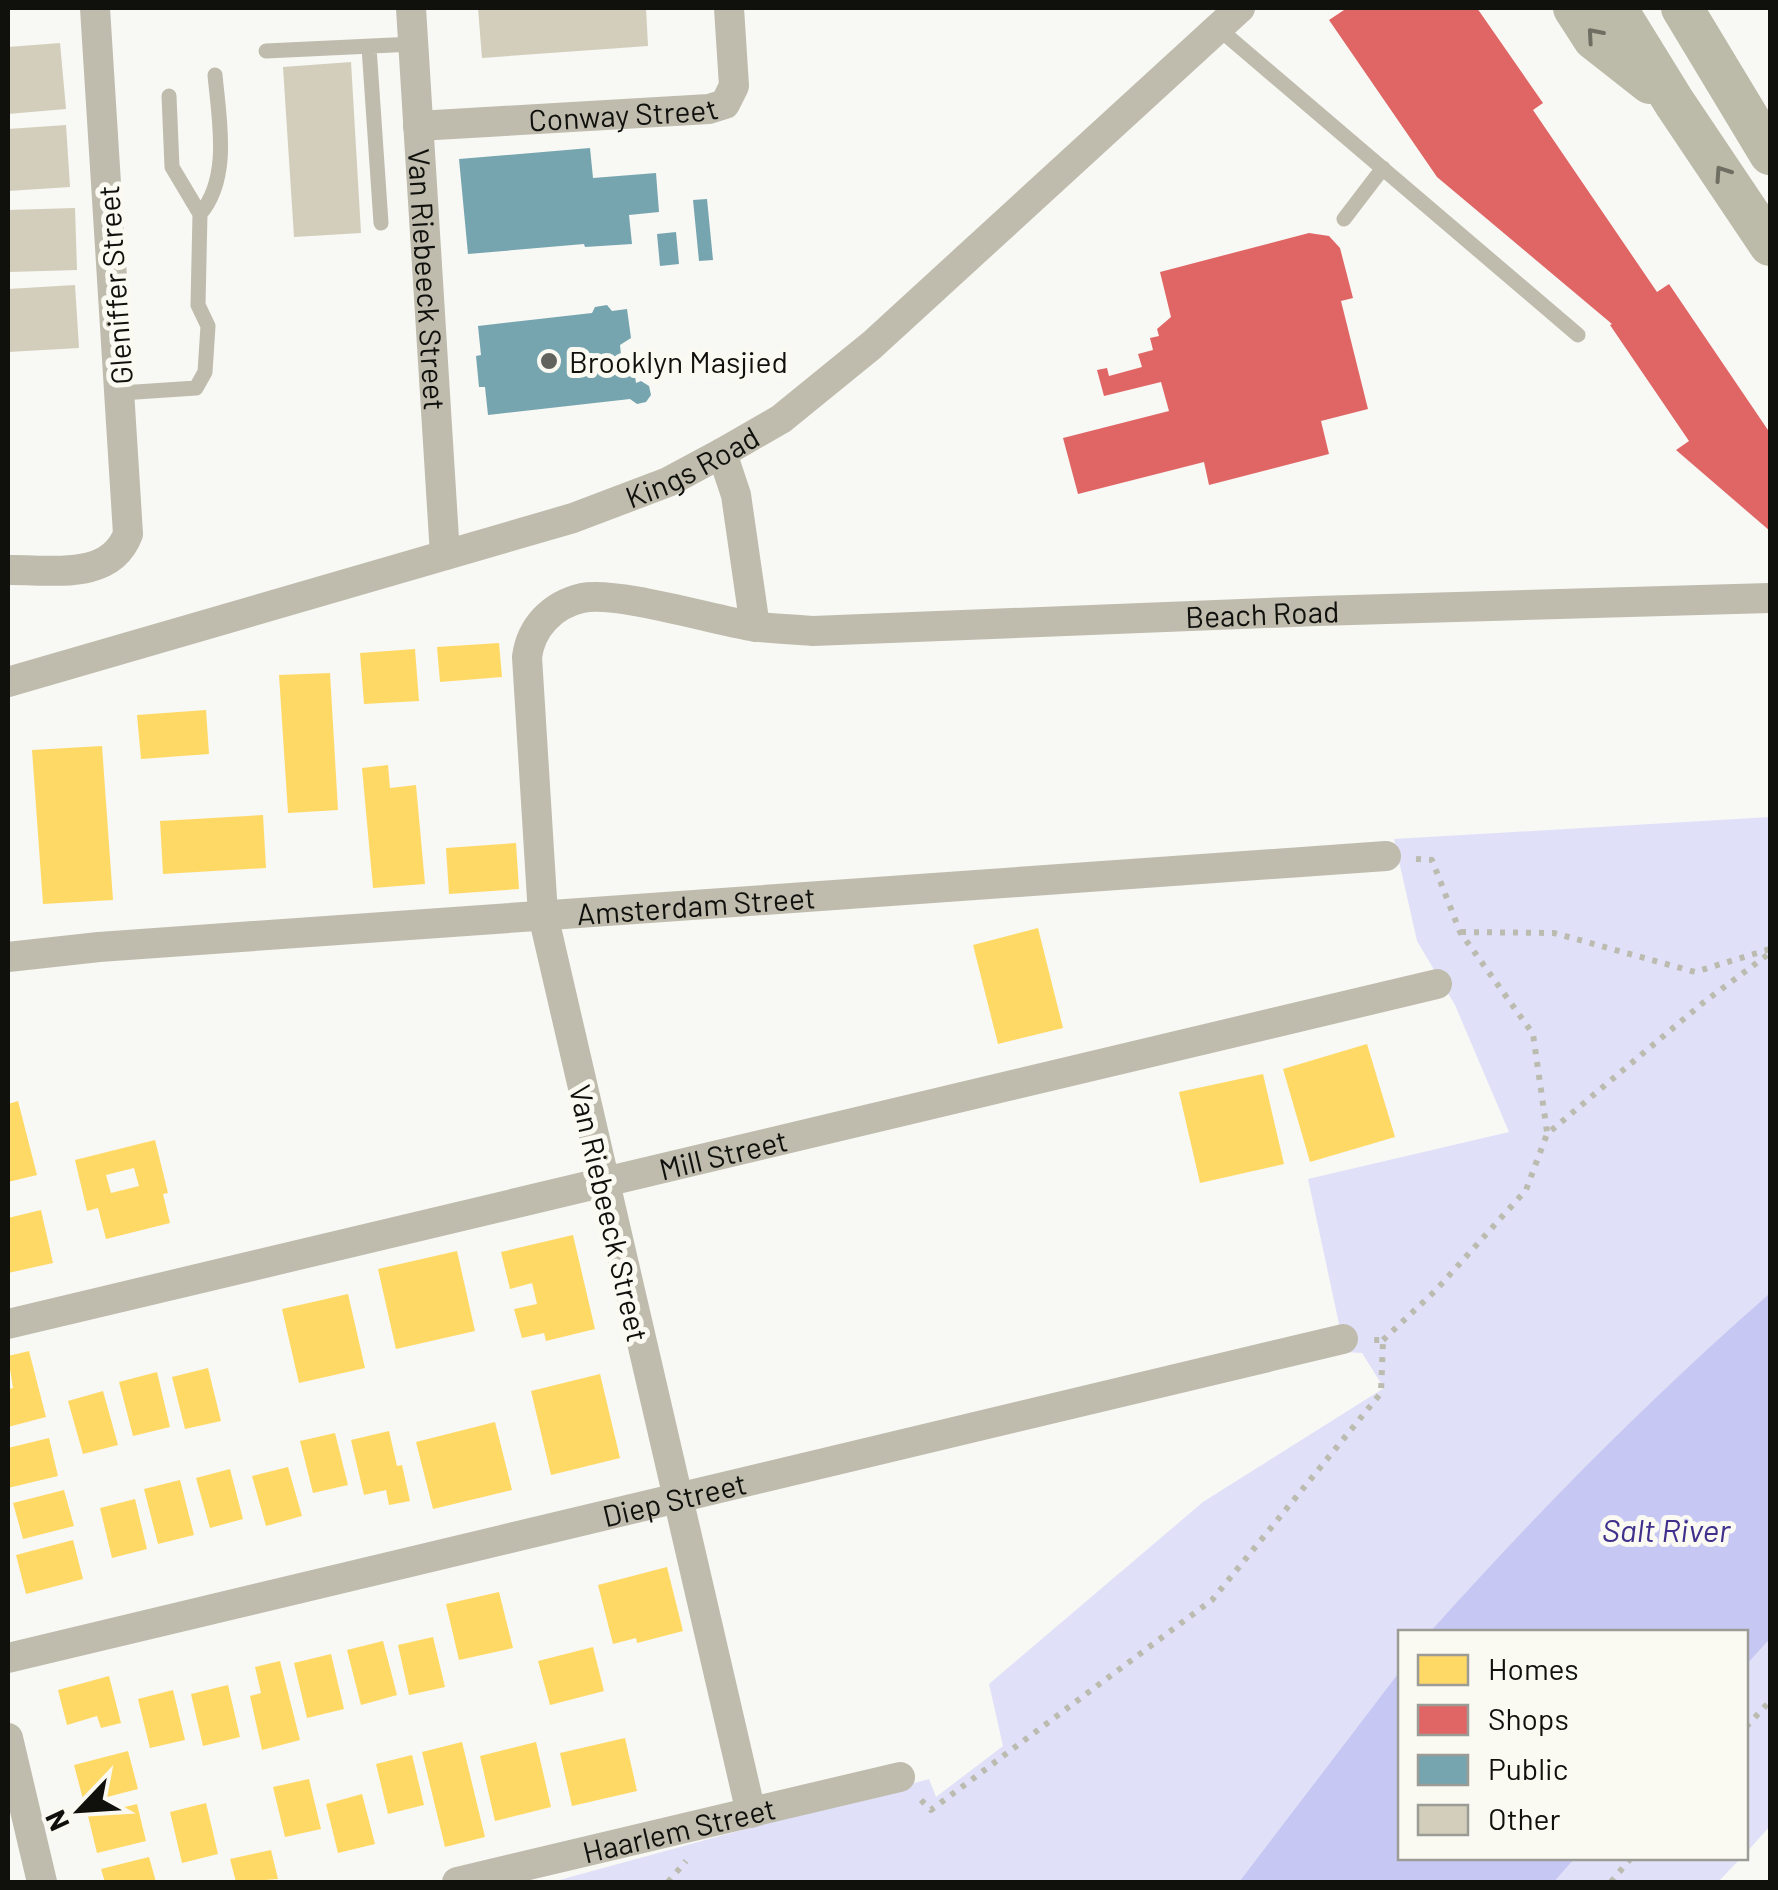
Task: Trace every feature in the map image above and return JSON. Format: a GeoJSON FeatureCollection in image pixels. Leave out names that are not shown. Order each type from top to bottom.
{"type":"FeatureCollection","features":[{"type":"Feature","properties":{"kind":"street","name":"Gleniffer Street"},"geometry":{"type":"LineString","coordinates":[[8,570],[87,569],[113,558],[123,548],[129,519],[95,8]]}},
{"type":"Feature","properties":{"kind":"street","name":"Van Riebeeck Street"},"geometry":{"type":"LineString","coordinates":[[411,8],[445,555]]}},
{"type":"Feature","properties":{"kind":"street","name":"Conway Street"},"geometry":{"type":"LineString","coordinates":[[418,126],[709,109],[725,104],[734,86],[729,8]]}},
{"type":"Feature","properties":{"kind":"street"},"geometry":{"type":"LineString","coordinates":[[1574,8],[1594,39],[1674,102]]}},
{"type":"Feature","properties":{"kind":"street"},"geometry":{"type":"LineString","coordinates":[[1616,8],[1770,245]]}},
{"type":"Feature","properties":{"kind":"street"},"geometry":{"type":"LineString","coordinates":[[1682,8],[1770,154]]}},
{"type":"Feature","properties":{"kind":"street","name":"Kings Road"},"geometry":{"type":"LineString","coordinates":[[8,682],[626,500],[722,454],[781,419],[872,346],[1229,18]]}},
{"type":"Feature","properties":{"kind":"street"},"geometry":{"type":"LineString","coordinates":[[722,454],[736,495],[755,627]]}},
{"type":"Feature","properties":{"kind":"street","name":"Beach Road"},"geometry":{"type":"LineString","coordinates":[[551,613],[578,599],[607,598],[755,627],[813,631],[1770,598]]}},
{"type":"Feature","properties":{"kind":"street","name":"Van Riebeeck Street"},"geometry":{"type":"LineString","coordinates":[[551,613],[534,632],[527,657],[543,916],[751,1813]]}},
{"type":"Feature","properties":{"kind":"street","name":"Amsterdam Street"},"geometry":{"type":"LineString","coordinates":[[8,956],[1386,856]]}},
{"type":"Feature","properties":{"kind":"street","name":"Mill Street"},"geometry":{"type":"LineString","coordinates":[[8,1324],[1437,984]]}},
{"type":"Feature","properties":{"kind":"street","name":"Diep Street"},"geometry":{"type":"LineString","coordinates":[[8,1658],[1342,1339]]}},
{"type":"Feature","properties":{"kind":"street"},"geometry":{"type":"LineString","coordinates":[[8,1738],[42,1882]]}},
{"type":"Feature","properties":{"kind":"street","name":"Haarlem Street"},"geometry":{"type":"LineString","coordinates":[[458,1882],[900,1777]]}},
{"type":"Feature","properties":{"kind":"lane"},"geometry":{"type":"LineString","coordinates":[[1229,18],[1383,168],[1578,334]]}},
{"type":"Feature","properties":{"kind":"lane"},"geometry":{"type":"LineString","coordinates":[[266,51],[414,44]]}},
{"type":"Feature","properties":{"kind":"lane"},"geometry":{"type":"LineString","coordinates":[[368,47],[380,223]]}},
{"type":"Feature","properties":{"kind":"lane"},"geometry":{"type":"LineString","coordinates":[[200,214],[214,197],[218,176],[216,75]]}},
{"type":"Feature","properties":{"kind":"lane"},"geometry":{"type":"LineString","coordinates":[[121,393],[196,388],[203,378],[208,326],[198,305],[200,214],[172,167],[168,96]]}},
{"type":"Feature","properties":{"kind":"lane"},"geometry":{"type":"LineString","coordinates":[[1344,219],[1383,168]]}},
{"type":"Feature","properties":{"kind":"path"},"geometry":{"type":"LineString","coordinates":[[900,1777],[931,1810],[1212,1600],[1381,1393],[1384,1340],[1436,1290],[1526,1190],[1547,1134],[1533,1034],[1460,932],[1432,860],[1386,856]]}},
{"type":"Feature","properties":{"kind":"path"},"geometry":{"type":"LineString","coordinates":[[1460,932],[1554,932],[1695,972],[1770,951]]}},
{"type":"Feature","properties":{"kind":"path"},"geometry":{"type":"LineString","coordinates":[[1547,1134],[1770,951]]}},
{"type":"Feature","properties":{"kind":"path"},"geometry":{"type":"LineString","coordinates":[[1342,1339],[1351,1347],[1368,1340],[1384,1340]]}},
{"type":"Feature","properties":{"kind":"path"},"geometry":{"type":"LineString","coordinates":[[1748,1725],[1770,1701]]}},
{"type":"Feature","properties":{"kind":"path"},"geometry":{"type":"LineString","coordinates":[[1611,1882],[1629,1860]]}},
{"type":"Feature","properties":{"kind":"shaded area"},"geometry":{"type":"Polygon","coordinates":[[[1770,817],[1770,1293],[1595,1457],[1432,1630],[1398,1630],[1398,1674],[1239,1882],[552,1882],[929,1779],[936,1797],[1003,1746],[989,1684],[1203,1502],[1384,1388],[1362,1353],[1345,1352],[1308,1179],[1509,1132],[1455,1005],[1417,941],[1394,839],[1770,817]]]}},
{"type":"Feature","properties":{"kind":"shaded area"},"geometry":{"type":"Polygon","coordinates":[[[1770,1639],[1770,1826],[1748,1851],[1748,1663],[1770,1639]]]}},
{"type":"Feature","properties":{"kind":"shaded area"},"geometry":{"type":"Polygon","coordinates":[[[1573,1860],[1739,1860],[1718,1882],[1554,1882],[1573,1860]]]}},
{"type":"Feature","properties":{"kind":"water","name":"Salt River"},"geometry":{"type":"Polygon","coordinates":[[[1770,1293],[1770,1639],[1748,1663],[1748,1630],[1432,1630],[1511,1543],[1681,1374],[1770,1293]]]}},
{"type":"Feature","properties":{"kind":"water"},"geometry":{"type":"Polygon","coordinates":[[[1398,1674],[1398,1860],[1573,1860],[1554,1882],[1239,1882],[1398,1674]]]}},
{"type":"Feature","properties":{"kind":"building: Homes"},"geometry":{"type":"Polygon","coordinates":[[[499,643],[502,677],[440,682],[437,647],[499,643]]]}},
{"type":"Feature","properties":{"kind":"building: Homes"},"geometry":{"type":"Polygon","coordinates":[[[415,649],[419,701],[364,704],[360,653],[415,649]]]}},
{"type":"Feature","properties":{"kind":"building: Homes"},"geometry":{"type":"Polygon","coordinates":[[[330,673],[338,810],[288,813],[279,675],[330,673]]]}},
{"type":"Feature","properties":{"kind":"building: Homes"},"geometry":{"type":"Polygon","coordinates":[[[206,710],[209,754],[141,759],[137,715],[206,710]]]}},
{"type":"Feature","properties":{"kind":"building: Homes"},"geometry":{"type":"Polygon","coordinates":[[[102,746],[113,900],[43,904],[32,750],[102,746]]]}},
{"type":"Feature","properties":{"kind":"building: Homes"},"geometry":{"type":"Polygon","coordinates":[[[388,765],[390,788],[416,785],[425,884],[373,888],[362,768],[388,765]]]}},
{"type":"Feature","properties":{"kind":"building: Homes"},"geometry":{"type":"Polygon","coordinates":[[[263,815],[266,868],[163,874],[160,821],[263,815]]]}},
{"type":"Feature","properties":{"kind":"building: Homes"},"geometry":{"type":"Polygon","coordinates":[[[516,843],[519,889],[449,894],[446,848],[516,843]]]}},
{"type":"Feature","properties":{"kind":"building: Homes"},"geometry":{"type":"Polygon","coordinates":[[[1038,928],[1063,1028],[998,1044],[973,945],[1038,928]]]}},
{"type":"Feature","properties":{"kind":"building: Homes"},"geometry":{"type":"Polygon","coordinates":[[[1367,1044],[1395,1137],[1310,1162],[1283,1069],[1367,1044]]]}},
{"type":"Feature","properties":{"kind":"building: Homes"},"geometry":{"type":"Polygon","coordinates":[[[1263,1074],[1284,1164],[1200,1183],[1179,1092],[1263,1074]]]}},
{"type":"Feature","properties":{"kind":"building: Homes"},"geometry":{"type":"Polygon","coordinates":[[[18,1101],[37,1175],[8,1182],[8,1104],[18,1101]]]}},
{"type":"Feature","properties":{"kind":"building: Homes"},"geometry":{"type":"Polygon","coordinates":[[[155,1140],[168,1193],[163,1194],[170,1223],[106,1239],[98,1208],[87,1211],[75,1160],[155,1140]],[[134,1168],[106,1175],[111,1193],[139,1186],[134,1168]]]}},
{"type":"Feature","properties":{"kind":"building: Homes"},"geometry":{"type":"Polygon","coordinates":[[[41,1210],[53,1263],[8,1273],[8,1218],[41,1210]]]}},
{"type":"Feature","properties":{"kind":"building: Homes"},"geometry":{"type":"Polygon","coordinates":[[[573,1235],[595,1329],[546,1341],[544,1333],[522,1338],[514,1309],[537,1304],[532,1283],[510,1289],[501,1252],[573,1235]]]}},
{"type":"Feature","properties":{"kind":"building: Homes"},"geometry":{"type":"Polygon","coordinates":[[[457,1251],[475,1331],[396,1349],[378,1269],[457,1251]]]}},
{"type":"Feature","properties":{"kind":"building: Homes"},"geometry":{"type":"Polygon","coordinates":[[[348,1294],[365,1368],[299,1383],[282,1309],[348,1294]]]}},
{"type":"Feature","properties":{"kind":"building: Homes"},"geometry":{"type":"Polygon","coordinates":[[[29,1351],[46,1417],[8,1427],[8,1389],[13,1388],[8,1356],[29,1351]]]}},
{"type":"Feature","properties":{"kind":"building: Homes"},"geometry":{"type":"Polygon","coordinates":[[[208,1368],[221,1421],[185,1429],[172,1377],[208,1368]]]}},
{"type":"Feature","properties":{"kind":"building: Homes"},"geometry":{"type":"Polygon","coordinates":[[[157,1372],[170,1427],[133,1436],[119,1382],[157,1372]]]}},
{"type":"Feature","properties":{"kind":"building: Homes"},"geometry":{"type":"Polygon","coordinates":[[[600,1374],[620,1458],[551,1475],[531,1391],[600,1374]]]}},
{"type":"Feature","properties":{"kind":"building: Homes"},"geometry":{"type":"Polygon","coordinates":[[[103,1391],[118,1445],[83,1454],[68,1401],[103,1391]]]}},
{"type":"Feature","properties":{"kind":"building: Homes"},"geometry":{"type":"Polygon","coordinates":[[[495,1422],[512,1490],[433,1509],[416,1442],[495,1422]]]}},
{"type":"Feature","properties":{"kind":"building: Homes"},"geometry":{"type":"Polygon","coordinates":[[[389,1431],[410,1501],[389,1505],[386,1490],[364,1495],[351,1440],[389,1431]]]}},
{"type":"Feature","properties":{"kind":"building: Homes"},"geometry":{"type":"Polygon","coordinates":[[[335,1433],[348,1485],[313,1493],[300,1441],[335,1433]]]}},
{"type":"Feature","properties":{"kind":"building: Homes"},"geometry":{"type":"Polygon","coordinates":[[[49,1438],[58,1476],[8,1488],[8,1448],[49,1438]]]}},
{"type":"Feature","properties":{"kind":"building: Homes"},"geometry":{"type":"Polygon","coordinates":[[[288,1467],[302,1516],[266,1526],[252,1476],[288,1467]]]}},
{"type":"Feature","properties":{"kind":"building: Homes"},"geometry":{"type":"Polygon","coordinates":[[[230,1469],[243,1519],[210,1528],[196,1478],[230,1469]]]}},
{"type":"Feature","properties":{"kind":"building: Homes"},"geometry":{"type":"Polygon","coordinates":[[[180,1480],[194,1535],[158,1544],[144,1489],[180,1480]]]}},
{"type":"Feature","properties":{"kind":"building: Homes"},"geometry":{"type":"Polygon","coordinates":[[[64,1490],[74,1526],[23,1539],[13,1503],[64,1490]]]}},
{"type":"Feature","properties":{"kind":"building: Homes"},"geometry":{"type":"Polygon","coordinates":[[[135,1499],[147,1549],[112,1558],[100,1508],[135,1499]]]}},
{"type":"Feature","properties":{"kind":"building: Homes"},"geometry":{"type":"Polygon","coordinates":[[[73,1540],[83,1579],[26,1594],[16,1555],[73,1540]]]}},
{"type":"Feature","properties":{"kind":"building: Homes"},"geometry":{"type":"Polygon","coordinates":[[[667,1567],[683,1631],[637,1643],[636,1638],[613,1644],[598,1585],[667,1567]]]}},
{"type":"Feature","properties":{"kind":"building: Homes"},"geometry":{"type":"Polygon","coordinates":[[[499,1592],[513,1648],[459,1660],[446,1604],[499,1592]]]}},
{"type":"Feature","properties":{"kind":"building: Homes"},"geometry":{"type":"Polygon","coordinates":[[[433,1637],[445,1687],[409,1695],[398,1645],[433,1637]]]}},
{"type":"Feature","properties":{"kind":"building: Homes"},"geometry":{"type":"Polygon","coordinates":[[[383,1641],[397,1695],[361,1705],[347,1650],[383,1641]]]}},
{"type":"Feature","properties":{"kind":"building: Homes"},"geometry":{"type":"Polygon","coordinates":[[[593,1647],[604,1691],[550,1705],[538,1661],[593,1647]]]}},
{"type":"Feature","properties":{"kind":"building: Homes"},"geometry":{"type":"Polygon","coordinates":[[[331,1654],[344,1709],[307,1718],[294,1663],[331,1654]]]}},
{"type":"Feature","properties":{"kind":"building: Homes"},"geometry":{"type":"Polygon","coordinates":[[[280,1661],[300,1740],[262,1750],[250,1696],[261,1693],[255,1667],[280,1661]]]}},
{"type":"Feature","properties":{"kind":"building: Homes"},"geometry":{"type":"Polygon","coordinates":[[[109,1676],[121,1723],[101,1728],[97,1716],[67,1725],[58,1690],[109,1676]]]}},
{"type":"Feature","properties":{"kind":"building: Homes"},"geometry":{"type":"Polygon","coordinates":[[[228,1685],[240,1737],[203,1746],[191,1694],[228,1685]]]}},
{"type":"Feature","properties":{"kind":"building: Homes"},"geometry":{"type":"Polygon","coordinates":[[[173,1690],[185,1740],[150,1748],[138,1699],[173,1690]]]}},
{"type":"Feature","properties":{"kind":"building: Homes"},"geometry":{"type":"Polygon","coordinates":[[[625,1738],[637,1791],[572,1806],[560,1753],[625,1738]]]}},
{"type":"Feature","properties":{"kind":"building: Homes"},"geometry":{"type":"Polygon","coordinates":[[[462,1742],[485,1837],[445,1847],[422,1752],[462,1742]]]}},
{"type":"Feature","properties":{"kind":"building: Homes"},"geometry":{"type":"Polygon","coordinates":[[[536,1742],[551,1807],[495,1821],[480,1756],[536,1742]]]}},
{"type":"Feature","properties":{"kind":"building: Homes"},"geometry":{"type":"Polygon","coordinates":[[[128,1751],[138,1789],[84,1803],[74,1765],[128,1751]]]}},
{"type":"Feature","properties":{"kind":"building: Homes"},"geometry":{"type":"Polygon","coordinates":[[[412,1755],[424,1805],[388,1814],[376,1764],[412,1755]]]}},
{"type":"Feature","properties":{"kind":"building: Homes"},"geometry":{"type":"Polygon","coordinates":[[[309,1779],[321,1829],[285,1837],[273,1787],[309,1779]]]}},
{"type":"Feature","properties":{"kind":"building: Homes"},"geometry":{"type":"Polygon","coordinates":[[[362,1794],[375,1844],[338,1853],[326,1804],[362,1794]]]}},
{"type":"Feature","properties":{"kind":"building: Homes"},"geometry":{"type":"Polygon","coordinates":[[[206,1803],[218,1854],[182,1863],[170,1812],[206,1803]]]}},
{"type":"Feature","properties":{"kind":"building: Homes"},"geometry":{"type":"Polygon","coordinates":[[[137,1804],[146,1841],[97,1853],[88,1816],[137,1804]]]}},
{"type":"Feature","properties":{"kind":"building: Homes"},"geometry":{"type":"Polygon","coordinates":[[[271,1850],[278,1879],[236,1882],[230,1859],[271,1850]]]}},
{"type":"Feature","properties":{"kind":"building: Homes"},"geometry":{"type":"Polygon","coordinates":[[[149,1857],[156,1882],[105,1882],[101,1869],[149,1857]]]}},
{"type":"Feature","properties":{"kind":"building: Shops"},"geometry":{"type":"Polygon","coordinates":[[[1347,8],[1477,8],[1543,103],[1533,110],[1657,292],[1669,284],[1770,433],[1770,531],[1676,450],[1689,441],[1612,324],[1437,177],[1329,20],[1347,8]]]}},
{"type":"Feature","properties":{"kind":"building: Shops"},"geometry":{"type":"Polygon","coordinates":[[[1309,233],[1329,236],[1340,248],[1353,298],[1341,301],[1368,409],[1321,421],[1329,454],[1209,485],[1204,462],[1078,494],[1063,438],[1169,411],[1161,382],[1104,396],[1097,370],[1107,368],[1109,376],[1142,367],[1138,354],[1153,350],[1150,338],[1159,336],[1157,329],[1171,317],[1160,272],[1309,233]]]}},
{"type":"Feature","properties":{"kind":"building: Public"},"geometry":{"type":"Polygon","coordinates":[[[590,148],[593,178],[656,173],[659,212],[629,215],[632,244],[468,254],[459,159],[590,148]]]}},
{"type":"Feature","properties":{"kind":"building: Public"},"geometry":{"type":"Polygon","coordinates":[[[707,199],[713,260],[699,261],[693,200],[707,199]]]}},
{"type":"Feature","properties":{"kind":"building: Public"},"geometry":{"type":"Polygon","coordinates":[[[676,232],[679,264],[660,266],[657,234],[676,232]]]}},
{"type":"Feature","properties":{"kind":"building: Public","name":"Brooklyn Masjied"},"geometry":{"type":"Polygon","coordinates":[[[607,305],[612,311],[627,309],[631,338],[620,345],[622,365],[634,369],[636,383],[641,381],[649,386],[651,395],[646,402],[637,404],[630,399],[488,415],[485,387],[479,387],[478,326],[592,313],[595,307],[607,305]]]}},
{"type":"Feature","properties":{"kind":"building: Other"},"geometry":{"type":"Polygon","coordinates":[[[478,8],[646,8],[648,46],[482,58],[478,8]]]}},
{"type":"Feature","properties":{"kind":"building: Other"},"geometry":{"type":"Polygon","coordinates":[[[60,43],[66,109],[8,114],[8,47],[60,43]]]}},
{"type":"Feature","properties":{"kind":"building: Other"},"geometry":{"type":"Polygon","coordinates":[[[351,62],[361,233],[294,237],[283,67],[351,62]]]}},
{"type":"Feature","properties":{"kind":"building: Other"},"geometry":{"type":"Polygon","coordinates":[[[66,125],[70,187],[8,191],[8,129],[66,125]]]}},
{"type":"Feature","properties":{"kind":"building: Other"},"geometry":{"type":"Polygon","coordinates":[[[75,208],[77,270],[8,272],[8,210],[75,208]]]}},
{"type":"Feature","properties":{"kind":"building: Other"},"geometry":{"type":"Polygon","coordinates":[[[75,285],[79,348],[8,352],[8,289],[75,285]]]}},
{"type":"Feature","properties":{"kind":"place","name":"Brooklyn Masjied"},"geometry":{"type":"Point","coordinates":[549,361]}}]}
